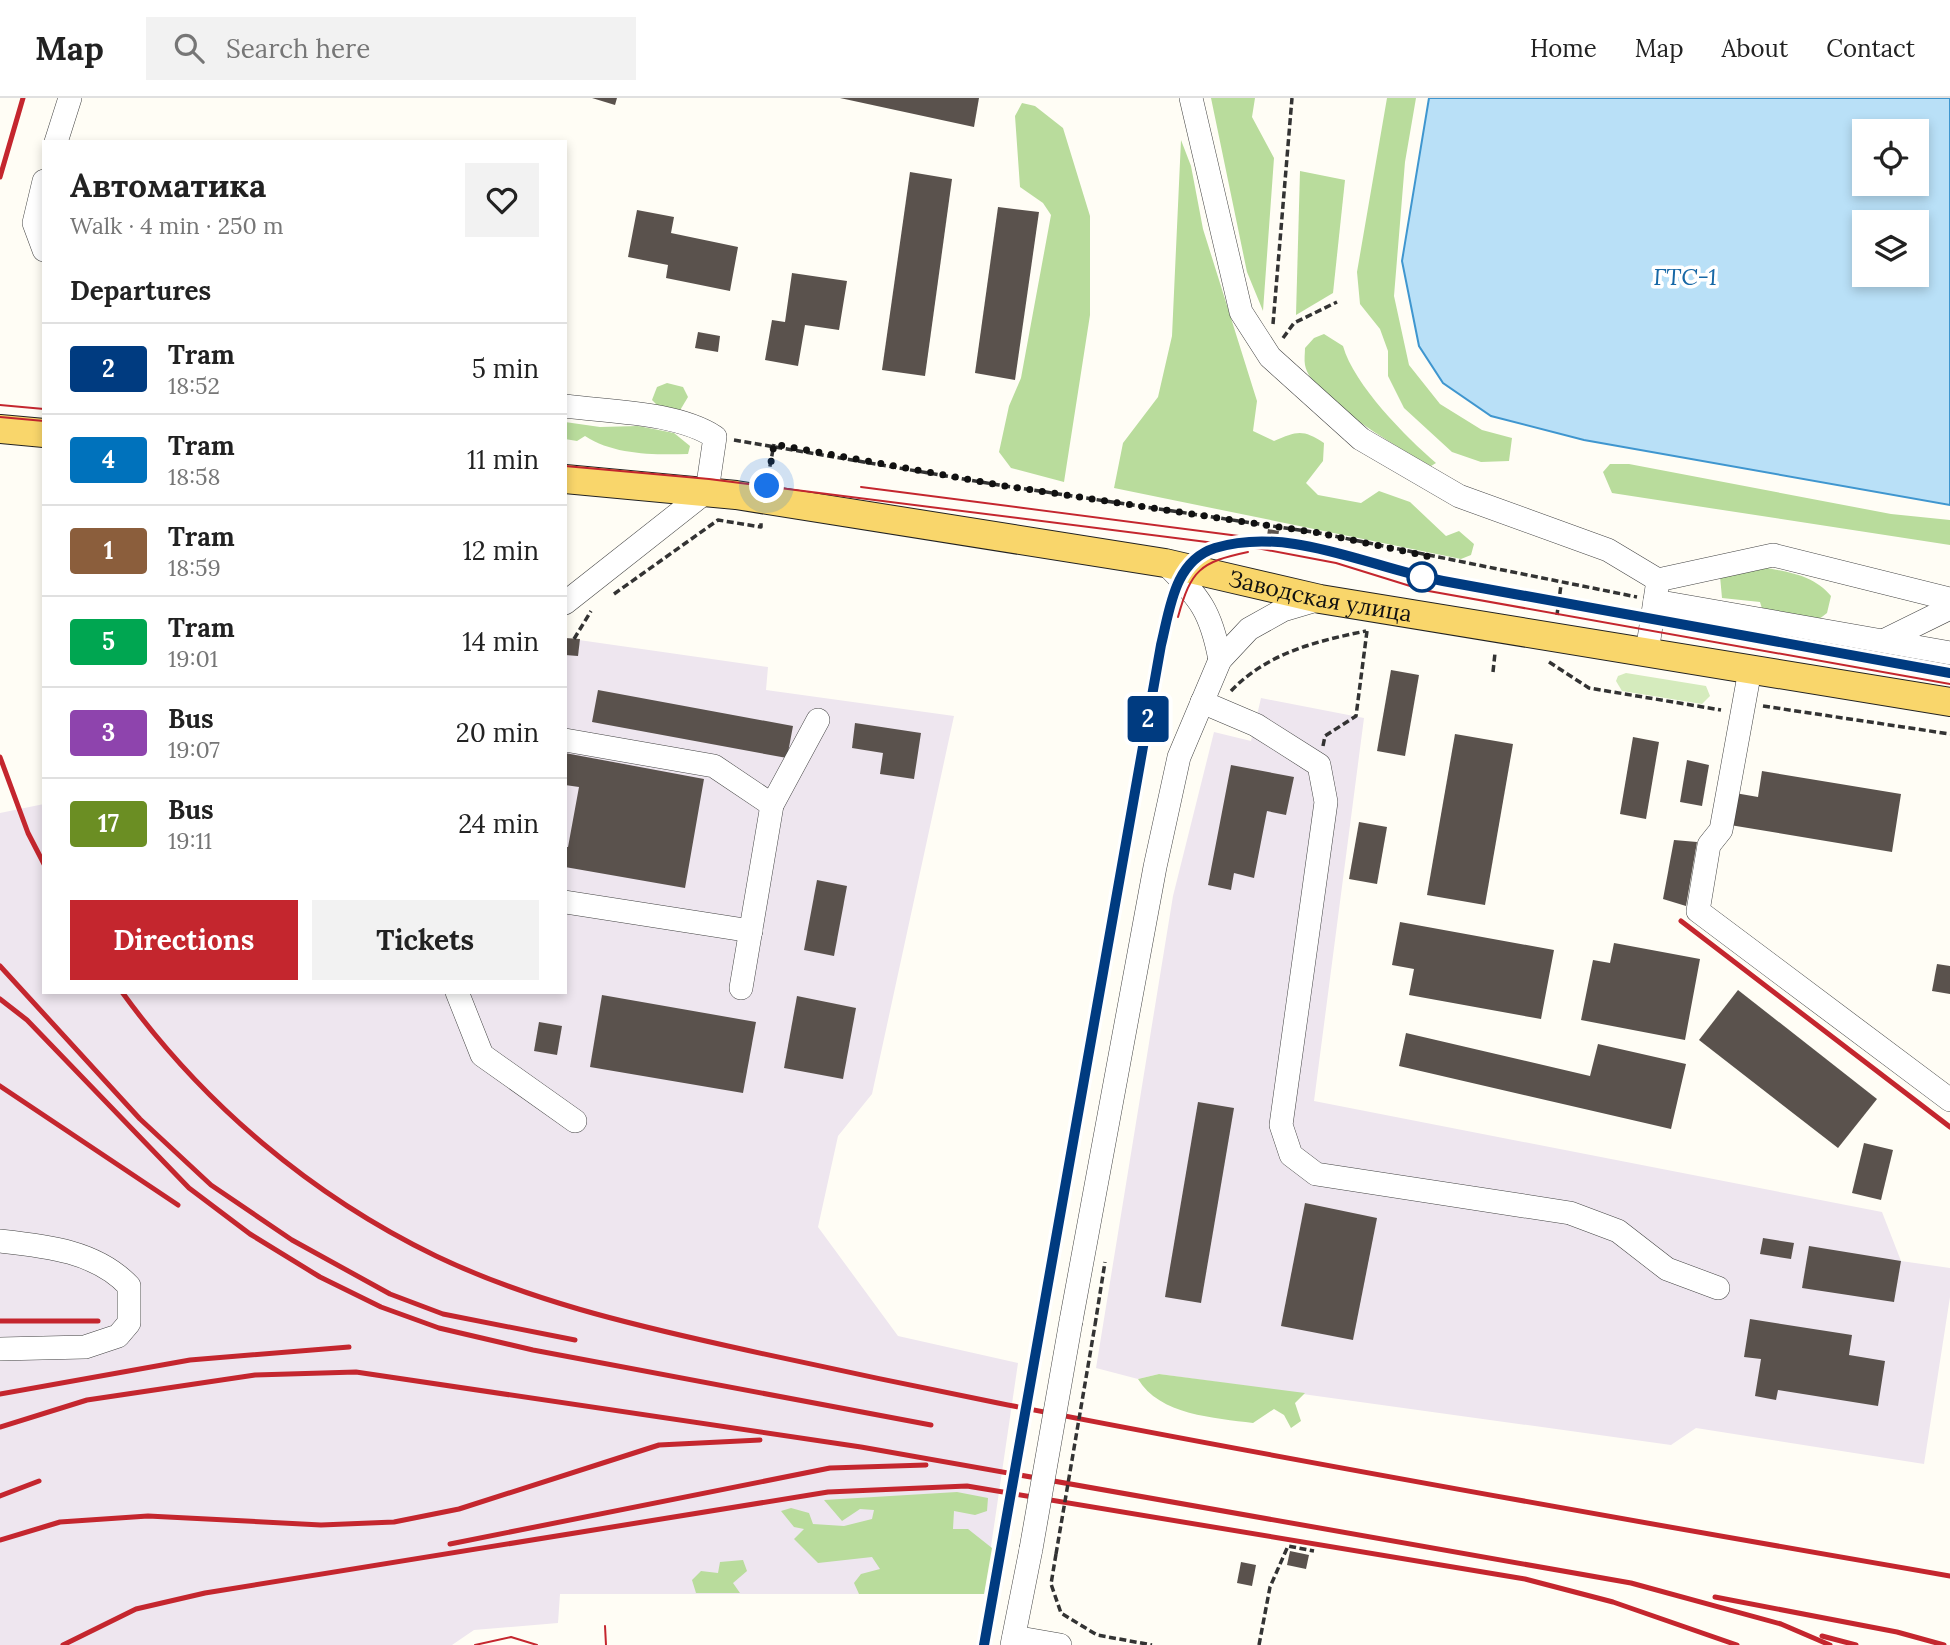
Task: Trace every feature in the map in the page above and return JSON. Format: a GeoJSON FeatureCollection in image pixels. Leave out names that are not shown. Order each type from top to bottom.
{"type":"FeatureCollection","features":[{"type":"Feature","properties":{"kind":"main road"},"geometry":{"type":"LineString","coordinates":[[0,429],[42,433]]}},
{"type":"Feature","properties":{"kind":"main road","name":"Заводская улица"},"geometry":{"type":"LineString","coordinates":[[567,479],[707,491],[765,499],[1165,563],[1320,599],[1950,702]]}},
{"type":"Feature","properties":{"kind":"street"},"geometry":{"type":"LineString","coordinates":[[57,140],[70,98]]}},
{"type":"Feature","properties":{"kind":"street"},"geometry":{"type":"LineString","coordinates":[[1191,98],[1241,312],[1270,357],[1361,439],[1459,496],[1608,550],[1657,591],[1950,653]]}},
{"type":"Feature","properties":{"kind":"street"},"geometry":{"type":"LineString","coordinates":[[42,189],[34,223],[42,245]]}},
{"type":"Feature","properties":{"kind":"street"},"geometry":{"type":"LineString","coordinates":[[567,406],[699,426],[715,437],[707,491],[567,601]]}},
{"type":"Feature","properties":{"kind":"street"},"geometry":{"type":"LineString","coordinates":[[1657,591],[1773,555],[1950,599]]}},
{"type":"Feature","properties":{"kind":"street"},"geometry":{"type":"LineString","coordinates":[[1060,1645],[1013,1641],[1155,867],[1179,757],[1209,705],[1220,660],[1213,623],[1194,592],[1165,563]]}},
{"type":"Feature","properties":{"kind":"street"},"geometry":{"type":"LineString","coordinates":[[1647,652],[1657,591]]}},
{"type":"Feature","properties":{"kind":"street"},"geometry":{"type":"LineString","coordinates":[[1220,660],[1249,629],[1283,610],[1320,599]]}},
{"type":"Feature","properties":{"kind":"street"},"geometry":{"type":"LineString","coordinates":[[1885,640],[1950,608]]}},
{"type":"Feature","properties":{"kind":"street"},"geometry":{"type":"LineString","coordinates":[[1750,670],[1721,830],[1709,845],[1698,911],[1950,1100]]}},
{"type":"Feature","properties":{"kind":"street"},"geometry":{"type":"LineString","coordinates":[[1209,705],[1256,726],[1319,765],[1325,802],[1281,1125],[1290,1155],[1316,1174],[1570,1213],[1618,1231],[1667,1269],[1718,1288]]}},
{"type":"Feature","properties":{"kind":"street"},"geometry":{"type":"LineString","coordinates":[[741,988],[772,805],[818,720]]}},
{"type":"Feature","properties":{"kind":"street"},"geometry":{"type":"LineString","coordinates":[[567,740],[714,766],[772,805]]}},
{"type":"Feature","properties":{"kind":"street"},"geometry":{"type":"LineString","coordinates":[[567,902],[751,931]]}},
{"type":"Feature","properties":{"kind":"street"},"geometry":{"type":"LineString","coordinates":[[458,994],[482,1055],[575,1121]]}},
{"type":"Feature","properties":{"kind":"street"},"geometry":{"type":"LineString","coordinates":[[0,1241],[56,1248],[113,1269],[129,1286],[129,1323],[118,1336],[85,1347],[0,1349]]}},
{"type":"Feature","properties":{"kind":"path"},"geometry":{"type":"LineString","coordinates":[[1270,357],[1292,98]]}},
{"type":"Feature","properties":{"kind":"path"},"geometry":{"type":"LineString","coordinates":[[1270,357],[1294,323],[1337,302]]}},
{"type":"Feature","properties":{"kind":"path"},"geometry":{"type":"LineString","coordinates":[[715,437],[774,444],[999,485],[1319,533],[1561,584],[1657,591]]}},
{"type":"Feature","properties":{"kind":"path"},"geometry":{"type":"LineString","coordinates":[[613,594],[718,520],[761,527],[774,444]]}},
{"type":"Feature","properties":{"kind":"path"},"geometry":{"type":"LineString","coordinates":[[574,639],[592,609]]}},
{"type":"Feature","properties":{"kind":"path"},"geometry":{"type":"LineString","coordinates":[[1319,765],[1325,736],[1356,716],[1367,631]]}},
{"type":"Feature","properties":{"kind":"path"},"geometry":{"type":"LineString","coordinates":[[1209,705],[1266,663],[1298,648],[1367,631],[1379,633]]}},
{"type":"Feature","properties":{"kind":"path"},"geometry":{"type":"LineString","coordinates":[[1484,651],[1495,653],[1493,672]]}},
{"type":"Feature","properties":{"kind":"path"},"geometry":{"type":"LineString","coordinates":[[1536,660],[1550,662]]}},
{"type":"Feature","properties":{"kind":"path"},"geometry":{"type":"LineString","coordinates":[[1106,1258],[1051,1584],[1061,1613],[1097,1635],[1152,1645]]}},
{"type":"Feature","properties":{"kind":"path"},"geometry":{"type":"LineString","coordinates":[[1259,1645],[1269,1596],[1288,1546],[1314,1551]]}},
{"type":"Feature","properties":{"kind":"shaded area"},"geometry":{"type":"Polygon","coordinates":[[[567,638],[768,667],[766,690],[954,716],[872,1094],[838,1136],[818,1227],[898,1336],[1018,1363],[984,1594],[560,1594],[558,1623],[474,1630],[452,1645],[0,1645],[0,813],[42,804],[42,994],[567,994],[567,638]]]}},
{"type":"Feature","properties":{"kind":"shaded area"},"geometry":{"type":"Polygon","coordinates":[[[1261,698],[1364,718],[1314,1101],[1882,1212],[1901,1261],[1950,1268],[1950,1297],[1924,1464],[1696,1428],[1671,1445],[1159,1374],[1138,1379],[1096,1368],[1173,896],[1214,732],[1251,741],[1261,698]]]}},
{"type":"Feature","properties":{"kind":"green space"},"geometry":{"type":"Polygon","coordinates":[[[1211,98],[1255,98],[1252,117],[1274,158],[1263,311],[1247,272],[1211,98]]]}},
{"type":"Feature","properties":{"kind":"green space"},"geometry":{"type":"Polygon","coordinates":[[[1387,98],[1416,98],[1405,162],[1394,296],[1409,365],[1440,404],[1482,430],[1512,438],[1509,461],[1481,462],[1452,452],[1404,408],[1388,376],[1388,351],[1380,329],[1360,304],[1357,272],[1387,98]]]}},
{"type":"Feature","properties":{"kind":"green space"},"geometry":{"type":"Polygon","coordinates":[[[1022,103],[1035,106],[1063,128],[1090,216],[1090,315],[1064,482],[1011,468],[999,452],[1009,406],[1021,378],[1051,215],[1043,203],[1020,187],[1015,116],[1022,103]]]}},
{"type":"Feature","properties":{"kind":"green space"},"geometry":{"type":"Polygon","coordinates":[[[1181,140],[1191,166],[1203,229],[1257,401],[1253,431],[1274,441],[1300,433],[1317,438],[1324,443],[1323,461],[1306,483],[1318,495],[1361,503],[1379,491],[1410,502],[1446,536],[1459,531],[1474,544],[1471,555],[1461,559],[1114,488],[1123,443],[1158,397],[1172,336],[1181,140]]]}},
{"type":"Feature","properties":{"kind":"green space"},"geometry":{"type":"Polygon","coordinates":[[[1300,171],[1345,180],[1333,293],[1296,315],[1300,171]]]}},
{"type":"Feature","properties":{"kind":"green space"},"geometry":{"type":"Polygon","coordinates":[[[1324,334],[1343,346],[1369,393],[1396,425],[1436,463],[1431,466],[1359,422],[1323,392],[1311,378],[1305,365],[1305,348],[1314,338],[1324,334]]]}},
{"type":"Feature","properties":{"kind":"green space"},"geometry":{"type":"Polygon","coordinates":[[[667,383],[683,387],[688,397],[679,412],[663,411],[652,400],[657,387],[667,383]]]}},
{"type":"Feature","properties":{"kind":"green space"},"geometry":{"type":"Polygon","coordinates":[[[567,422],[600,427],[638,426],[674,433],[690,446],[688,454],[648,454],[609,447],[585,436],[577,441],[567,439],[567,422]]]}},
{"type":"Feature","properties":{"kind":"green space"},"geometry":{"type":"Polygon","coordinates":[[[1610,464],[1629,464],[1891,514],[1950,520],[1950,545],[1612,493],[1603,472],[1610,464]]]}},
{"type":"Feature","properties":{"kind":"green space"},"geometry":{"type":"Polygon","coordinates":[[[1762,567],[1800,575],[1817,583],[1831,596],[1827,613],[1814,623],[1764,615],[1760,602],[1722,598],[1720,576],[1762,567]]]}},
{"type":"Feature","properties":{"kind":"green space"},"geometry":{"type":"Polygon","coordinates":[[[1626,673],[1706,686],[1710,696],[1702,704],[1622,691],[1616,681],[1618,676],[1626,673]]]}},
{"type":"Feature","properties":{"kind":"green space"},"geometry":{"type":"Polygon","coordinates":[[[1159,1374],[1305,1393],[1295,1403],[1301,1421],[1291,1428],[1284,1415],[1274,1409],[1253,1423],[1189,1413],[1159,1400],[1147,1391],[1138,1379],[1159,1374]]]}},
{"type":"Feature","properties":{"kind":"green space"},"geometry":{"type":"Polygon","coordinates":[[[957,1492],[988,1498],[987,1511],[975,1515],[954,1511],[953,1529],[968,1529],[992,1548],[984,1594],[859,1594],[854,1583],[861,1574],[880,1569],[872,1557],[818,1563],[794,1539],[804,1529],[794,1527],[781,1511],[791,1508],[809,1513],[813,1524],[844,1526],[872,1519],[874,1510],[860,1509],[842,1521],[824,1500],[957,1492]]]}},
{"type":"Feature","properties":{"kind":"green space"},"geometry":{"type":"Polygon","coordinates":[[[743,1560],[747,1571],[733,1583],[740,1593],[696,1593],[692,1580],[701,1571],[718,1573],[720,1562],[743,1560]]]}},
{"type":"Feature","properties":{"kind":"water","name":"ГТС-1"},"geometry":{"type":"Polygon","coordinates":[[[1429,98],[1950,98],[1950,505],[1584,440],[1491,416],[1443,383],[1419,346],[1402,261],[1429,98]]]}},
{"type":"Feature","properties":{"kind":"building"},"geometry":{"type":"Polygon","coordinates":[[[592,98],[617,98],[615,105],[592,98]]]}},
{"type":"Feature","properties":{"kind":"building"},"geometry":{"type":"Polygon","coordinates":[[[840,98],[979,98],[974,127],[840,98]]]}},
{"type":"Feature","properties":{"kind":"building"},"geometry":{"type":"Polygon","coordinates":[[[910,172],[952,179],[925,376],[882,370],[910,172]]]}},
{"type":"Feature","properties":{"kind":"building"},"geometry":{"type":"Polygon","coordinates":[[[998,207],[1039,212],[1015,380],[975,373],[998,207]]]}},
{"type":"Feature","properties":{"kind":"building"},"geometry":{"type":"Polygon","coordinates":[[[637,210],[674,217],[671,233],[738,247],[730,291],[666,278],[668,265],[628,257],[637,210]]]}},
{"type":"Feature","properties":{"kind":"building"},"geometry":{"type":"Polygon","coordinates":[[[792,273],[847,281],[839,330],[805,325],[798,366],[765,360],[772,320],[785,322],[792,273]]]}},
{"type":"Feature","properties":{"kind":"building"},"geometry":{"type":"Polygon","coordinates":[[[698,332],[720,336],[718,352],[695,348],[698,332]]]}},
{"type":"Feature","properties":{"kind":"building"},"geometry":{"type":"Polygon","coordinates":[[[1268,529],[1279,531],[1278,537],[1267,536],[1268,529]]]}},
{"type":"Feature","properties":{"kind":"building"},"geometry":{"type":"Polygon","coordinates":[[[567,638],[580,639],[578,656],[567,655],[567,638]]]}},
{"type":"Feature","properties":{"kind":"building"},"geometry":{"type":"Polygon","coordinates":[[[1391,670],[1419,675],[1405,756],[1377,751],[1391,670]]]}},
{"type":"Feature","properties":{"kind":"building"},"geometry":{"type":"Polygon","coordinates":[[[598,690],[793,726],[787,758],[592,722],[598,690]]]}},
{"type":"Feature","properties":{"kind":"building"},"geometry":{"type":"Polygon","coordinates":[[[855,723],[921,733],[914,779],[880,774],[883,753],[852,748],[855,723]]]}},
{"type":"Feature","properties":{"kind":"building"},"geometry":{"type":"Polygon","coordinates":[[[1455,734],[1513,744],[1485,905],[1427,895],[1455,734]]]}},
{"type":"Feature","properties":{"kind":"building"},"geometry":{"type":"Polygon","coordinates":[[[1633,737],[1659,742],[1646,819],[1620,814],[1633,737]]]}},
{"type":"Feature","properties":{"kind":"building"},"geometry":{"type":"Polygon","coordinates":[[[567,753],[704,779],[685,888],[567,867],[567,847],[579,787],[567,785],[567,753]]]}},
{"type":"Feature","properties":{"kind":"building"},"geometry":{"type":"Polygon","coordinates":[[[1687,760],[1709,765],[1702,806],[1680,802],[1687,760]]]}},
{"type":"Feature","properties":{"kind":"building"},"geometry":{"type":"Polygon","coordinates":[[[1231,765],[1294,777],[1286,815],[1267,811],[1254,878],[1234,873],[1231,890],[1208,885],[1231,765]]]}},
{"type":"Feature","properties":{"kind":"building"},"geometry":{"type":"Polygon","coordinates":[[[1762,771],[1901,794],[1892,852],[1730,825],[1735,793],[1758,797],[1762,771]]]}},
{"type":"Feature","properties":{"kind":"building"},"geometry":{"type":"Polygon","coordinates":[[[1359,822],[1387,827],[1377,884],[1349,879],[1359,822]]]}},
{"type":"Feature","properties":{"kind":"building"},"geometry":{"type":"Polygon","coordinates":[[[1674,840],[1697,842],[1686,906],[1663,899],[1674,840]]]}},
{"type":"Feature","properties":{"kind":"building"},"geometry":{"type":"Polygon","coordinates":[[[817,880],[847,886],[834,956],[804,950],[817,880]]]}},
{"type":"Feature","properties":{"kind":"building"},"geometry":{"type":"Polygon","coordinates":[[[1400,922],[1554,950],[1541,1019],[1409,995],[1414,969],[1392,965],[1400,922]]]}},
{"type":"Feature","properties":{"kind":"building"},"geometry":{"type":"Polygon","coordinates":[[[1614,943],[1700,959],[1685,1040],[1581,1020],[1593,960],[1610,963],[1614,943]]]}},
{"type":"Feature","properties":{"kind":"building"},"geometry":{"type":"Polygon","coordinates":[[[1937,964],[1950,966],[1950,994],[1932,991],[1937,964]]]}},
{"type":"Feature","properties":{"kind":"building"},"geometry":{"type":"Polygon","coordinates":[[[1738,990],[1877,1099],[1838,1148],[1699,1040],[1738,990]]]}},
{"type":"Feature","properties":{"kind":"building"},"geometry":{"type":"Polygon","coordinates":[[[602,995],[756,1022],[743,1093],[590,1067],[602,995]]]}},
{"type":"Feature","properties":{"kind":"building"},"geometry":{"type":"Polygon","coordinates":[[[797,996],[856,1008],[843,1079],[784,1068],[797,996]]]}},
{"type":"Feature","properties":{"kind":"building"},"geometry":{"type":"Polygon","coordinates":[[[539,1022],[562,1026],[557,1055],[534,1051],[539,1022]]]}},
{"type":"Feature","properties":{"kind":"building"},"geometry":{"type":"Polygon","coordinates":[[[1406,1033],[1590,1076],[1598,1044],[1686,1064],[1671,1129],[1399,1066],[1406,1033]]]}},
{"type":"Feature","properties":{"kind":"building"},"geometry":{"type":"Polygon","coordinates":[[[1198,1102],[1234,1108],[1201,1303],[1165,1297],[1198,1102]]]}},
{"type":"Feature","properties":{"kind":"building"},"geometry":{"type":"Polygon","coordinates":[[[1864,1143],[1893,1150],[1881,1200],[1852,1193],[1864,1143]]]}},
{"type":"Feature","properties":{"kind":"building"},"geometry":{"type":"Polygon","coordinates":[[[1305,1203],[1377,1218],[1353,1340],[1281,1326],[1305,1203]]]}},
{"type":"Feature","properties":{"kind":"building"},"geometry":{"type":"Polygon","coordinates":[[[1763,1238],[1794,1243],[1791,1259],[1760,1254],[1763,1238]]]}},
{"type":"Feature","properties":{"kind":"building"},"geometry":{"type":"Polygon","coordinates":[[[1809,1246],[1901,1261],[1894,1302],[1802,1288],[1809,1246]]]}},
{"type":"Feature","properties":{"kind":"building"},"geometry":{"type":"Polygon","coordinates":[[[1750,1319],[1852,1335],[1849,1355],[1885,1361],[1878,1406],[1778,1390],[1776,1400],[1755,1396],[1761,1359],[1744,1357],[1750,1319]]]}},
{"type":"Feature","properties":{"kind":"building"},"geometry":{"type":"Polygon","coordinates":[[[1290,1551],[1309,1555],[1306,1569],[1287,1565],[1290,1551]]]}},
{"type":"Feature","properties":{"kind":"building"},"geometry":{"type":"Polygon","coordinates":[[[1241,1562],[1256,1565],[1252,1586],[1237,1583],[1241,1562]]]}},
{"type":"Feature","properties":{"kind":"tram line"},"geometry":{"type":"LineString","coordinates":[[0,405],[42,409]]}},
{"type":"Feature","properties":{"kind":"tram line"},"geometry":{"type":"LineString","coordinates":[[0,417],[42,421]]}},
{"type":"Feature","properties":{"kind":"tram line"},"geometry":{"type":"LineString","coordinates":[[567,466],[709,479],[1262,549],[1336,563],[1423,590],[1950,684]]}},
{"type":"Feature","properties":{"kind":"tram line"},"geometry":{"type":"LineString","coordinates":[[861,487],[1239,536]]}},
{"type":"Feature","properties":{"kind":"tram line","name":"2"},"geometry":{"type":"LineString","coordinates":[[984,1645],[1161,645],[1177,582],[1192,562],[1213,549],[1258,539],[1337,554],[1424,578],[1950,673]]}},
{"type":"Feature","properties":{"kind":"tram line"},"geometry":{"type":"LineString","coordinates":[[984,1645],[1161,645],[1178,584],[1195,561],[1208,552],[1224,547]]}},
{"type":"Feature","properties":{"kind":"tram line"},"geometry":{"type":"LineString","coordinates":[[1178,617],[1188,588],[1200,571],[1219,560],[1248,552]]}},
{"type":"Feature","properties":{"kind":"tram line"},"geometry":{"type":"LineString","coordinates":[[1369,562],[1424,578],[1950,673]]}},
{"type":"Feature","properties":{"kind":"tram line"},"geometry":{"type":"LineString","coordinates":[[605,1626],[606,1645]]}},
{"type":"Feature","properties":{"kind":"tram line"},"geometry":{"type":"LineString","coordinates":[[475,1645],[511,1637],[537,1645]]}},
{"type":"Feature","properties":{"kind":"railway"},"geometry":{"type":"LineString","coordinates":[[0,177],[23,98]]}},
{"type":"Feature","properties":{"kind":"railway"},"geometry":{"type":"LineString","coordinates":[[0,757],[28,833],[42,860]]}},
{"type":"Feature","properties":{"kind":"railway"},"geometry":{"type":"LineString","coordinates":[[1681,921],[1950,1127]]}},
{"type":"Feature","properties":{"kind":"railway"},"geometry":{"type":"LineString","coordinates":[[0,966],[140,1119],[211,1185],[292,1240],[390,1294],[443,1314],[575,1340]]}},
{"type":"Feature","properties":{"kind":"railway"},"geometry":{"type":"LineString","coordinates":[[124,994],[188,1072],[224,1109],[304,1176],[390,1232],[436,1256],[471,1272],[543,1298],[691,1338],[998,1403],[1474,1492],[1950,1576]]}},
{"type":"Feature","properties":{"kind":"railway"},"geometry":{"type":"LineString","coordinates":[[0,999],[27,1020],[189,1188],[250,1234],[320,1277],[381,1307],[439,1328],[533,1350],[931,1425]]}},
{"type":"Feature","properties":{"kind":"railway"},"geometry":{"type":"LineString","coordinates":[[0,1086],[178,1205]]}},
{"type":"Feature","properties":{"kind":"railway"},"geometry":{"type":"LineString","coordinates":[[0,1321],[98,1321]]}},
{"type":"Feature","properties":{"kind":"railway"},"geometry":{"type":"LineString","coordinates":[[0,1394],[190,1360],[349,1347]]}},
{"type":"Feature","properties":{"kind":"railway"},"geometry":{"type":"LineString","coordinates":[[0,1427],[87,1400],[255,1375],[356,1372],[861,1447],[1631,1583],[1781,1624],[1830,1645]]}},
{"type":"Feature","properties":{"kind":"railway"},"geometry":{"type":"LineString","coordinates":[[0,1540],[60,1522],[148,1516],[321,1525],[394,1522],[459,1509],[659,1445],[760,1440]]}},
{"type":"Feature","properties":{"kind":"railway"},"geometry":{"type":"LineString","coordinates":[[450,1544],[830,1468],[926,1465]]}},
{"type":"Feature","properties":{"kind":"railway"},"geometry":{"type":"LineString","coordinates":[[0,1496],[39,1481]]}},
{"type":"Feature","properties":{"kind":"railway"},"geometry":{"type":"LineString","coordinates":[[63,1645],[136,1609],[205,1593],[828,1492],[967,1486],[1525,1579],[1613,1602],[1737,1645]]}},
{"type":"Feature","properties":{"kind":"railway"},"geometry":{"type":"LineString","coordinates":[[1715,1597],[1897,1632],[1944,1645]]}},
{"type":"Feature","properties":{"kind":"railway"},"geometry":{"type":"LineString","coordinates":[[1822,1636],[1856,1645]]}},
{"type":"Feature","properties":{"kind":"route"},"geometry":{"type":"LineString","coordinates":[[767,486],[774,444],[999,485],[1319,533],[1427,556],[1422,577]]}}]}
